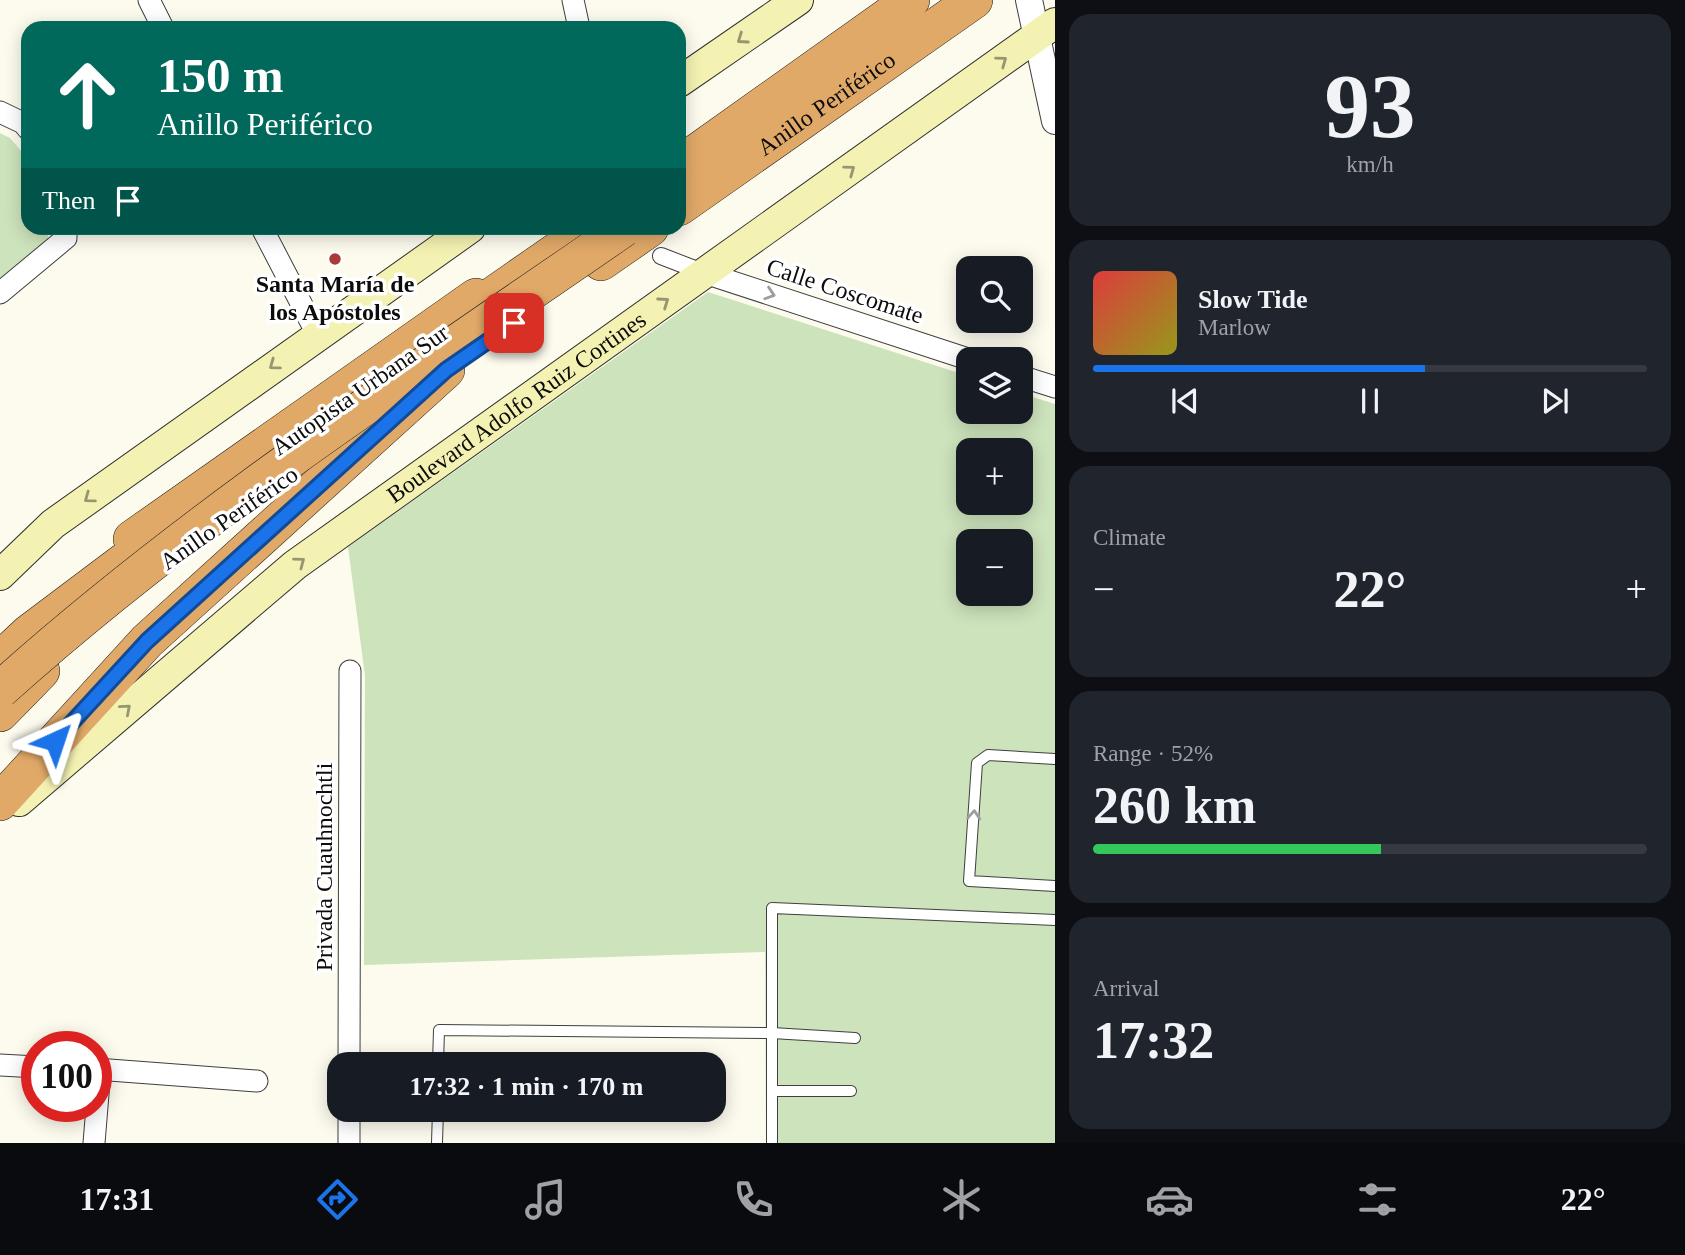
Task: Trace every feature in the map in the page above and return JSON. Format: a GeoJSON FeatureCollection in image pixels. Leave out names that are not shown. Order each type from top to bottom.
{"type":"FeatureCollection","features":[{"type":"Feature","properties":{"kind":"highway","name":"Anillo Periférico"},"geometry":{"type":"LineString","coordinates":[[686,149],[897,0]]}},
{"type":"Feature","properties":{"kind":"highway"},"geometry":{"type":"LineString","coordinates":[[686,160],[911,0]]}},
{"type":"Feature","properties":{"kind":"highway","name":"Anillo Periférico"},"geometry":{"type":"LineString","coordinates":[[686,202],[964,2]]}},
{"type":"Feature","properties":{"kind":"highway"},"geometry":{"type":"LineString","coordinates":[[686,185],[964,2]]}},
{"type":"Feature","properties":{"kind":"highway","name":"Anillo Periférico"},"geometry":{"type":"LineString","coordinates":[[0,637],[175,507],[564,235]]}},
{"type":"Feature","properties":{"kind":"highway","name":"Autopista Urbana Sur"},"geometry":{"type":"LineString","coordinates":[[0,660],[29,633],[294,436],[580,235]]}},
{"type":"Feature","properties":{"kind":"highway","name":"Autopista Urbana Sur"},"geometry":{"type":"LineString","coordinates":[[0,690],[40,653],[155,562],[296,456],[614,235]]}},
{"type":"Feature","properties":{"kind":"highway","name":"Anillo Periférico"},"geometry":{"type":"LineString","coordinates":[[0,713],[32,679],[174,553],[446,370],[655,242]]}},
{"type":"Feature","properties":{"kind":"highway"},"geometry":{"type":"LineString","coordinates":[[0,802],[147,641],[446,370]]}},
{"type":"Feature","properties":{"kind":"main road"},"geometry":{"type":"LineString","coordinates":[[686,77],[798,0]]}},
{"type":"Feature","properties":{"kind":"main road","name":"Boulevard Adolfo Ruiz Cortines"},"geometry":{"type":"LineString","coordinates":[[0,817],[295,565],[1046,30]]}},
{"type":"Feature","properties":{"kind":"main road"},"geometry":{"type":"LineString","coordinates":[[0,575],[53,524],[460,235]]}},
{"type":"Feature","properties":{"kind":"street"},"geometry":{"type":"LineString","coordinates":[[149,0],[160,21]]}},
{"type":"Feature","properties":{"kind":"street"},"geometry":{"type":"LineString","coordinates":[[573,0],[578,21]]}},
{"type":"Feature","properties":{"kind":"street"},"geometry":{"type":"LineString","coordinates":[[1029,0],[1046,30],[1055,121]]}},
{"type":"Feature","properties":{"kind":"street"},"geometry":{"type":"LineString","coordinates":[[0,112],[21,122]]}},
{"type":"Feature","properties":{"kind":"street"},"geometry":{"type":"LineString","coordinates":[[0,293],[66,238],[66,235]]}},
{"type":"Feature","properties":{"kind":"street"},"geometry":{"type":"LineString","coordinates":[[266,235],[317,334]]}},
{"type":"Feature","properties":{"kind":"street"},"geometry":{"type":"LineString","coordinates":[[655,242],[705,273]]}},
{"type":"Feature","properties":{"kind":"street","name":"Calle Coscomate"},"geometry":{"type":"LineString","coordinates":[[705,273],[956,355]]}},
{"type":"Feature","properties":{"kind":"street"},"geometry":{"type":"LineString","coordinates":[[1033,380],[1055,387]]}},
{"type":"Feature","properties":{"kind":"street","name":"Privada Cuauhnochtli"},"geometry":{"type":"LineString","coordinates":[[349,1052],[350,671]]}},
{"type":"Feature","properties":{"kind":"street"},"geometry":{"type":"LineString","coordinates":[[0,1065],[21,1066]]}},
{"type":"Feature","properties":{"kind":"street"},"geometry":{"type":"LineString","coordinates":[[112,1071],[257,1081]]}},
{"type":"Feature","properties":{"kind":"street"},"geometry":{"type":"LineString","coordinates":[[94,1143],[95,1122]]}},
{"type":"Feature","properties":{"kind":"street"},"geometry":{"type":"LineString","coordinates":[[349,1122],[349,1143]]}},
{"type":"Feature","properties":{"kind":"lane"},"geometry":{"type":"LineString","coordinates":[[1055,760],[988,755],[977,762],[969,881],[1055,886]]}},
{"type":"Feature","properties":{"kind":"lane"},"geometry":{"type":"LineString","coordinates":[[772,1143],[772,908],[1055,920]]}},
{"type":"Feature","properties":{"kind":"lane"},"geometry":{"type":"LineString","coordinates":[[438,1052],[439,1030],[772,1033],[855,1038]]}},
{"type":"Feature","properties":{"kind":"lane"},"geometry":{"type":"LineString","coordinates":[[772,1091],[850,1091]]}},
{"type":"Feature","properties":{"kind":"lane"},"geometry":{"type":"LineString","coordinates":[[438,1122],[438,1143]]}},
{"type":"Feature","properties":{"kind":"green space"},"geometry":{"type":"Polygon","coordinates":[[[0,133],[10,138],[21,151],[21,235],[48,235],[48,241],[0,281],[0,133]]]}},
{"type":"Feature","properties":{"kind":"green space"},"geometry":{"type":"Polygon","coordinates":[[[708,292],[956,372],[956,424],[1033,424],[1033,397],[1055,404],[1055,1143],[766,1143],[765,952],[364,965],[365,676],[348,547],[708,292]]]}},
{"type":"Feature","properties":{"kind":"place","name":"Santa María de los Apóstoles"},"geometry":{"type":"Point","coordinates":[335,259]}},
{"type":"Feature","properties":{"kind":"route"},"geometry":{"type":"LineString","coordinates":[[55,741],[147,641],[446,370],[514,323]]}}]}
